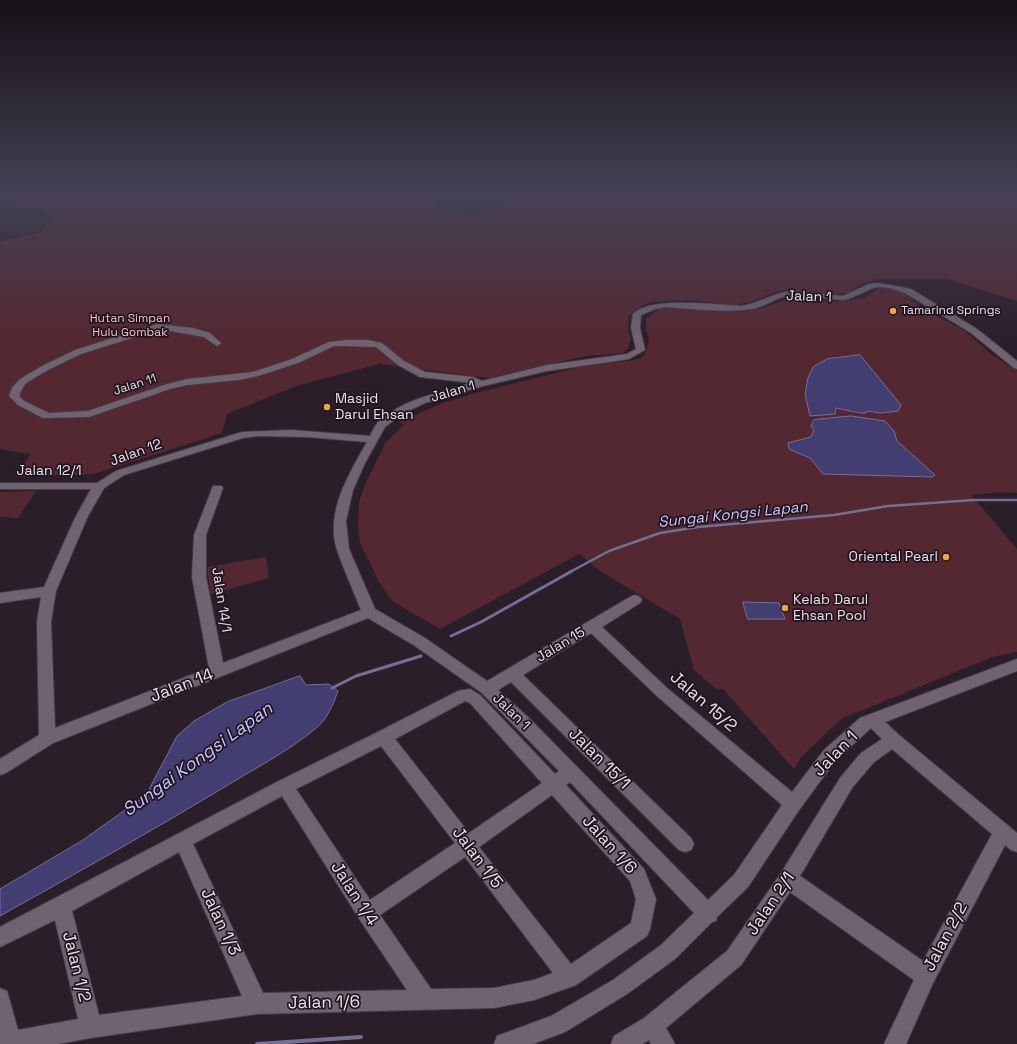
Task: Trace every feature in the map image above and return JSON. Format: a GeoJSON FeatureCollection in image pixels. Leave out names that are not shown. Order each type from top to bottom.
{"type":"FeatureCollection","features":[{"type":"Feature","properties":{"kind":"street","name":"Jalan 1"},"geometry":{"type":"LineString","coordinates":[[710,914],[570,773],[523,723],[486,689],[420,642],[369,612],[343,549],[340,521],[347,490],[381,425],[398,412],[422,401],[480,384],[548,368],[630,356],[641,350],[640,342],[635,331],[635,320],[637,314],[653,307],[681,304],[723,308],[742,308],[755,306],[783,294],[791,293],[848,297],[872,286],[893,286],[908,291],[974,331],[1017,366]]}},
{"type":"Feature","properties":{"kind":"street","name":"Jalan 11"},"geometry":{"type":"LineString","coordinates":[[217,343],[207,335],[193,331],[160,326],[71,355],[23,381],[17,388],[14,396],[21,403],[46,416],[89,414],[180,384],[255,374],[295,361],[332,344],[346,342],[379,345],[401,363],[423,375],[430,377],[473,380],[480,384]]}},
{"type":"Feature","properties":{"kind":"street","name":"Jalan 12"},"geometry":{"type":"LineString","coordinates":[[98,486],[120,473],[242,435],[277,433],[374,439]]}},
{"type":"Feature","properties":{"kind":"street","name":"Jalan 12/1"},"geometry":{"type":"LineString","coordinates":[[0,486],[98,486]]}},
{"type":"Feature","properties":{"kind":"street"},"geometry":{"type":"LineString","coordinates":[[47,738],[44,622],[49,591],[81,518],[98,486]]}},
{"type":"Feature","properties":{"kind":"street","name":"Jalan 14/1"},"geometry":{"type":"LineString","coordinates":[[216,488],[200,535],[199,577],[217,672]]}},
{"type":"Feature","properties":{"kind":"street"},"geometry":{"type":"LineString","coordinates":[[0,598],[49,591]]}},
{"type":"Feature","properties":{"kind":"street","name":"Jalan 15"},"geometry":{"type":"LineString","coordinates":[[486,689],[635,600]]}},
{"type":"Feature","properties":{"kind":"street","name":"Jalan 14"},"geometry":{"type":"LineString","coordinates":[[0,768],[47,738],[369,612]]}},
{"type":"Feature","properties":{"kind":"street","name":"Jalan 15/2"},"geometry":{"type":"LineString","coordinates":[[592,626],[662,692],[792,804]]}},
{"type":"Feature","properties":{"kind":"street","name":"Jalan 1"},"geometry":{"type":"LineString","coordinates":[[505,1044],[557,1024],[620,987],[668,952],[710,914],[741,881],[792,804],[830,755],[866,723],[1015,667]]}},
{"type":"Feature","properties":{"kind":"street","name":"Jalan 15/1"},"geometry":{"type":"LineString","coordinates":[[513,674],[685,844]]}},
{"type":"Feature","properties":{"kind":"street","name":"Jalan 1/6"},"geometry":{"type":"LineString","coordinates":[[0,937],[285,786],[464,695],[470,695],[637,875],[646,899],[640,929],[569,978],[534,990],[494,998],[257,1004],[90,1027],[5,1043]]}},
{"type":"Feature","properties":{"kind":"street"},"geometry":{"type":"LineString","coordinates":[[873,720],[893,740],[1017,844]]}},
{"type":"Feature","properties":{"kind":"street","name":"Jalan 1/5"},"geometry":{"type":"LineString","coordinates":[[384,737],[569,978]]}},
{"type":"Feature","properties":{"kind":"street","name":"Jalan 2/1"},"geometry":{"type":"LineString","coordinates":[[622,1044],[652,1026],[734,958],[788,879],[846,783],[867,758],[893,740]]}},
{"type":"Feature","properties":{"kind":"street"},"geometry":{"type":"LineString","coordinates":[[367,913],[468,845],[570,773]]}},
{"type":"Feature","properties":{"kind":"street","name":"Jalan 1/4"},"geometry":{"type":"LineString","coordinates":[[285,786],[367,913],[426,1000]]}},
{"type":"Feature","properties":{"kind":"street","name":"Jalan 2/2"},"geometry":{"type":"LineString","coordinates":[[896,1044],[926,976],[1002,832]]}},
{"type":"Feature","properties":{"kind":"street","name":"Jalan 1/3"},"geometry":{"type":"LineString","coordinates":[[182,840],[257,1004]]}},
{"type":"Feature","properties":{"kind":"street"},"geometry":{"type":"LineString","coordinates":[[788,879],[926,976]]}},
{"type":"Feature","properties":{"kind":"street","name":"Jalan 1/2"},"geometry":{"type":"LineString","coordinates":[[61,906],[90,1027]]}},
{"type":"Feature","properties":{"kind":"street"},"geometry":{"type":"LineString","coordinates":[[0,998],[5,1043]]}},
{"type":"Feature","properties":{"kind":"street"},"geometry":{"type":"LineString","coordinates":[[652,1026],[664,1044]]}},
{"type":"Feature","properties":{"kind":"green space","name":"Hutan Simpan Hulu Gombak"},"geometry":{"type":"Polygon","coordinates":[[[0,245],[1017,245],[1017,301],[947,279],[879,279],[863,283],[850,292],[828,295],[789,289],[777,291],[751,302],[734,305],[692,300],[650,302],[636,309],[629,316],[628,330],[631,338],[628,349],[622,353],[585,356],[490,378],[379,364],[296,386],[227,414],[222,433],[94,474],[16,477],[31,454],[0,449],[0,245]]]}},
{"type":"Feature","properties":{"kind":"green space"},"geometry":{"type":"Polygon","coordinates":[[[887,286],[903,292],[923,309],[965,331],[991,354],[1017,371],[1017,493],[1002,492],[971,495],[1017,549],[1017,652],[992,657],[841,719],[801,757],[794,769],[723,689],[716,689],[694,670],[680,619],[600,571],[579,554],[440,629],[392,601],[379,582],[360,543],[358,527],[359,502],[364,487],[386,442],[404,425],[399,422],[443,403],[476,393],[592,364],[630,361],[641,358],[646,352],[649,339],[646,330],[646,318],[660,309],[692,307],[739,312],[763,308],[793,297],[833,302],[864,298],[878,289],[887,286]]]}},
{"type":"Feature","properties":{"kind":"green space"},"geometry":{"type":"Polygon","coordinates":[[[36,491],[18,518],[0,517],[0,492],[36,491]]]}},
{"type":"Feature","properties":{"kind":"green space"},"geometry":{"type":"Polygon","coordinates":[[[266,557],[269,578],[211,594],[207,567],[266,557]]]}},
{"type":"Feature","properties":{"kind":"water"},"geometry":{"type":"Polygon","coordinates":[[[860,355],[901,405],[898,411],[881,413],[866,411],[866,413],[860,413],[836,408],[835,414],[810,416],[805,394],[808,378],[813,367],[827,359],[860,355]]]}},
{"type":"Feature","properties":{"kind":"water"},"geometry":{"type":"Polygon","coordinates":[[[851,416],[885,421],[894,431],[897,441],[935,475],[932,477],[823,474],[810,458],[789,449],[788,443],[811,437],[814,430],[811,426],[814,420],[851,416]]]}},
{"type":"Feature","properties":{"kind":"water"},"geometry":{"type":"Polygon","coordinates":[[[743,602],[779,603],[785,619],[748,619],[743,602]]]}},
{"type":"Feature","properties":{"kind":"water"},"geometry":{"type":"Polygon","coordinates":[[[300,676],[306,685],[329,684],[338,691],[332,707],[326,717],[305,737],[282,753],[196,804],[0,916],[0,889],[83,840],[146,795],[177,736],[194,721],[227,702],[300,676]]]}},
{"type":"Feature","properties":{"kind":"waterway","name":"Sungai Kongsi Lapan"},"geometry":{"type":"LineString","coordinates":[[570,572],[609,551],[660,533],[698,527],[834,515],[888,506],[974,500],[1017,500]]}},
{"type":"Feature","properties":{"kind":"waterway","name":"Sungai Kongsi Lapan"},"geometry":{"type":"LineString","coordinates":[[451,636],[481,622],[572,571]]}},
{"type":"Feature","properties":{"kind":"waterway","name":"Sungai Kongsi Lapan"},"geometry":{"type":"LineString","coordinates":[[332,688],[356,676],[421,656]]}},
{"type":"Feature","properties":{"kind":"waterway"},"geometry":{"type":"LineString","coordinates":[[257,1044],[361,1037]]}},
{"type":"Feature","properties":{"kind":"place","name":"Tamarind Springs"},"geometry":{"type":"Point","coordinates":[893,311]}},
{"type":"Feature","properties":{"kind":"place","name":"Masjid Darul Ehsan"},"geometry":{"type":"Point","coordinates":[327,407]}},
{"type":"Feature","properties":{"kind":"place","name":"Oriental Pearl"},"geometry":{"type":"Point","coordinates":[946,557]}},
{"type":"Feature","properties":{"kind":"place","name":"Kelab Darul Ehsan Pool"},"geometry":{"type":"Point","coordinates":[785,608]}}]}
